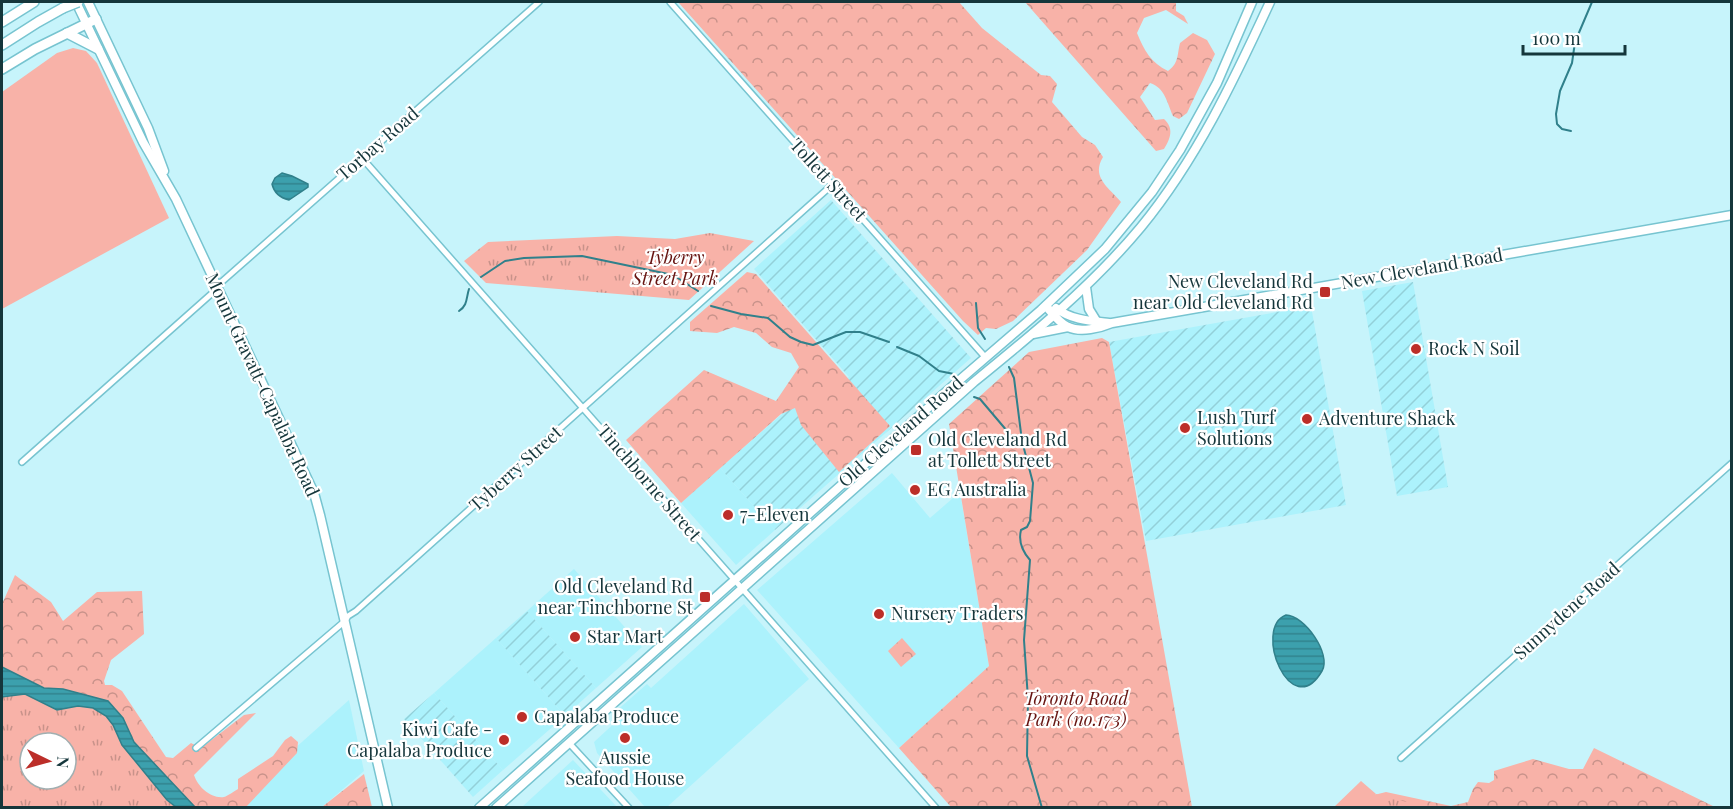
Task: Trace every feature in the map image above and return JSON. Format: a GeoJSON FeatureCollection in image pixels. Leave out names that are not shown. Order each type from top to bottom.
{"type":"FeatureCollection","features":[{"type":"Feature","properties":{"kind":"highway"},"geometry":{"type":"LineString","coordinates":[[2,22],[34,2]]}},
{"type":"Feature","properties":{"kind":"highway"},"geometry":{"type":"LineString","coordinates":[[2,45],[38,21],[77,2]]}},
{"type":"Feature","properties":{"kind":"highway"},"geometry":{"type":"LineString","coordinates":[[2,69],[96,19]]}},
{"type":"Feature","properties":{"kind":"highway"},"geometry":{"type":"LineString","coordinates":[[67,33],[98,49]]}},
{"type":"Feature","properties":{"kind":"main road","name":"Mount Gravatt-Capalaba Road"},"geometry":{"type":"LineString","coordinates":[[77,2],[143,142],[166,180],[314,493],[388,807]]}},
{"type":"Feature","properties":{"kind":"main road","name":"Mount Gravatt-Capalaba Road"},"geometry":{"type":"LineString","coordinates":[[88,2],[148,128],[158,151],[166,180]]}},
{"type":"Feature","properties":{"kind":"main road","name":"Old Cleveland Road"},"geometry":{"type":"LineString","coordinates":[[479,807],[1048,304],[1106,249],[1166,172],[1207,103],[1252,2]]}},
{"type":"Feature","properties":{"kind":"main road","name":"Old Cleveland Road"},"geometry":{"type":"LineString","coordinates":[[496,807],[974,382],[1086,287],[1142,225],[1183,169],[1216,111],[1270,2]]}},
{"type":"Feature","properties":{"kind":"main road","name":"New Cleveland Road"},"geometry":{"type":"LineString","coordinates":[[1048,304],[1068,327],[1100,328],[1112,323],[1731,215]]}},
{"type":"Feature","properties":{"kind":"main road"},"geometry":{"type":"LineString","coordinates":[[1086,287],[1089,309],[1097,322]]}},
{"type":"Feature","properties":{"kind":"main road","name":"New Cleveland Road"},"geometry":{"type":"LineString","coordinates":[[1057,313],[1082,320],[1112,323]]}},
{"type":"Feature","properties":{"kind":"main road"},"geometry":{"type":"LineString","coordinates":[[1032,335],[1068,327]]}},
{"type":"Feature","properties":{"kind":"street","name":"Torbay Road"},"geometry":{"type":"LineString","coordinates":[[22,462],[539,2]]}},
{"type":"Feature","properties":{"kind":"street","name":"Tollett Street"},"geometry":{"type":"LineString","coordinates":[[670,2],[986,358]]}},
{"type":"Feature","properties":{"kind":"street","name":"Tinchborne Street"},"geometry":{"type":"LineString","coordinates":[[362,158],[936,807]]}},
{"type":"Feature","properties":{"kind":"street","name":"Tyberry Street"},"geometry":{"type":"LineString","coordinates":[[196,748],[345,621],[832,185]]}},
{"type":"Feature","properties":{"kind":"street","name":"Sunnydene Road"},"geometry":{"type":"LineString","coordinates":[[1401,758],[1731,463]]}},
{"type":"Feature","properties":{"kind":"street"},"geometry":{"type":"LineString","coordinates":[[569,743],[628,807]]}},
{"type":"Feature","properties":{"kind":"shaded area"},"geometry":{"type":"Polygon","coordinates":[[[282,173],[308,184],[308,187],[289,200],[283,198],[272,184],[275,178],[282,173]]]}},
{"type":"Feature","properties":{"kind":"shaded area"},"geometry":{"type":"Polygon","coordinates":[[[831,200],[971,358],[775,530],[720,468],[790,407],[849,377],[754,269],[831,200]]]}},
{"type":"Feature","properties":{"kind":"shaded area"},"geometry":{"type":"Polygon","coordinates":[[[1413,282],[1448,487],[1397,496],[1362,291],[1413,282]]]}},
{"type":"Feature","properties":{"kind":"shaded area"},"geometry":{"type":"Polygon","coordinates":[[[1311,306],[1346,505],[1146,541],[1109,342],[1311,306]]]}},
{"type":"Feature","properties":{"kind":"shaded area"},"geometry":{"type":"Polygon","coordinates":[[[720,468],[775,530],[736,565],[681,503],[720,468]]]}},
{"type":"Feature","properties":{"kind":"shaded area","name":"Nursery Traders"},"geometry":{"type":"Polygon","coordinates":[[[892,473],[930,518],[960,492],[989,666],[899,748],[757,590],[892,473]]]}},
{"type":"Feature","properties":{"kind":"shaded area"},"geometry":{"type":"Polygon","coordinates":[[[574,569],[642,647],[596,688],[527,611],[574,569]]]}},
{"type":"Feature","properties":{"kind":"shaded area"},"geometry":{"type":"Polygon","coordinates":[[[744,604],[809,679],[667,807],[645,807],[597,753],[594,742],[620,718],[615,712],[647,684],[651,688],[744,604]]]}},
{"type":"Feature","properties":{"kind":"shaded area"},"geometry":{"type":"Polygon","coordinates":[[[527,611],[596,688],[565,716],[496,638],[527,611]]]}},
{"type":"Feature","properties":{"kind":"shaded area"},"geometry":{"type":"Polygon","coordinates":[[[1286,615],[1301,621],[1320,646],[1324,664],[1322,671],[1310,684],[1299,686],[1288,680],[1274,652],[1273,637],[1277,623],[1286,615]]]}},
{"type":"Feature","properties":{"kind":"shaded area"},"geometry":{"type":"Polygon","coordinates":[[[496,638],[565,716],[503,770],[434,693],[496,638]]]}},
{"type":"Feature","properties":{"kind":"shaded area"},"geometry":{"type":"Polygon","coordinates":[[[2,667],[44,688],[63,689],[108,701],[123,718],[134,742],[195,807],[176,807],[167,800],[122,745],[106,716],[93,708],[78,706],[57,710],[25,694],[2,697],[2,667]]]}},
{"type":"Feature","properties":{"kind":"shaded area"},"geometry":{"type":"Polygon","coordinates":[[[434,693],[503,770],[473,797],[404,719],[434,693]]]}},
{"type":"Feature","properties":{"kind":"shaded area"},"geometry":{"type":"Polygon","coordinates":[[[349,700],[364,771],[322,807],[228,808],[349,700]]]}},
{"type":"Feature","properties":{"kind":"shaded area"},"geometry":{"type":"Polygon","coordinates":[[[573,760],[617,807],[522,807],[573,760]]]}},
{"type":"Feature","properties":{"kind":"green space"},"geometry":{"type":"Polygon","coordinates":[[[678,2],[959,2],[982,28],[1041,75],[1050,76],[1057,84],[1052,102],[1082,137],[1095,145],[1103,157],[1099,170],[1100,176],[1121,202],[1087,250],[1013,321],[996,329],[986,328],[978,335],[678,2]]]}},
{"type":"Feature","properties":{"kind":"green space"},"geometry":{"type":"Polygon","coordinates":[[[1025,2],[1176,2],[1176,11],[1184,16],[1188,24],[1166,10],[1144,18],[1137,33],[1149,55],[1168,71],[1176,62],[1180,43],[1193,33],[1207,40],[1215,54],[1187,113],[1179,119],[1173,116],[1165,96],[1155,85],[1150,83],[1140,97],[1155,120],[1164,119],[1169,126],[1170,137],[1164,149],[1156,151],[1025,2]]]}},
{"type":"Feature","properties":{"kind":"green space"},"geometry":{"type":"Polygon","coordinates":[[[73,48],[86,51],[97,63],[169,218],[2,309],[2,92],[57,53],[73,48]]]}},
{"type":"Feature","properties":{"kind":"green space","name":"Tyberry Street Park"},"geometry":{"type":"Polygon","coordinates":[[[710,233],[754,241],[689,300],[486,283],[464,261],[488,242],[617,236],[675,239],[710,233]]]}},
{"type":"Feature","properties":{"kind":"green space"},"geometry":{"type":"Polygon","coordinates":[[[747,272],[756,274],[890,426],[839,472],[801,425],[795,408],[781,414],[681,503],[626,440],[704,370],[776,401],[799,367],[791,353],[772,347],[756,333],[734,327],[717,333],[690,331],[690,322],[747,272]]]}},
{"type":"Feature","properties":{"kind":"green space","name":"Toronto Road Park (no.173)"},"geometry":{"type":"Polygon","coordinates":[[[1102,338],[1109,342],[1192,807],[951,807],[899,748],[989,666],[949,424],[1029,352],[1102,338]]]}},
{"type":"Feature","properties":{"kind":"green space"},"geometry":{"type":"Polygon","coordinates":[[[15,575],[51,602],[63,621],[97,592],[142,591],[144,634],[111,660],[104,681],[105,685],[112,685],[122,691],[166,757],[173,758],[191,743],[201,748],[244,715],[256,713],[194,775],[202,788],[210,794],[224,797],[238,789],[238,779],[273,756],[291,736],[298,742],[297,753],[246,807],[195,807],[134,742],[123,718],[81,695],[63,689],[44,688],[2,667],[2,604],[15,575]]]}},
{"type":"Feature","properties":{"kind":"green space"},"geometry":{"type":"Polygon","coordinates":[[[902,638],[916,654],[901,667],[888,651],[902,638]]]}},
{"type":"Feature","properties":{"kind":"green space"},"geometry":{"type":"Polygon","coordinates":[[[2,685],[105,709],[183,808],[2,808],[2,685]]]}},
{"type":"Feature","properties":{"kind":"green space"},"geometry":{"type":"Polygon","coordinates":[[[1594,748],[1715,807],[1360,808],[1374,795],[1386,792],[1451,806],[1468,802],[1478,782],[1489,783],[1494,780],[1494,771],[1533,759],[1569,769],[1583,769],[1594,748]]]}},
{"type":"Feature","properties":{"kind":"green space"},"geometry":{"type":"Polygon","coordinates":[[[364,774],[372,807],[322,807],[364,774]]]}},
{"type":"Feature","properties":{"kind":"green space"},"geometry":{"type":"Polygon","coordinates":[[[1361,781],[1376,794],[1362,807],[1333,808],[1361,781]]]}},
{"type":"Feature","properties":{"kind":"green space"},"geometry":{"type":"Polygon","coordinates":[[[1376,794],[1426,807],[1362,807],[1376,794]]]}},
{"type":"Feature","properties":{"kind":"waterway"},"geometry":{"type":"LineString","coordinates":[[1571,131],[1562,129],[1557,124],[1556,114],[1560,91],[1572,63],[1575,42],[1592,2]]}},
{"type":"Feature","properties":{"kind":"waterway"},"geometry":{"type":"LineString","coordinates":[[481,277],[505,261],[582,256],[673,275],[698,291]]}},
{"type":"Feature","properties":{"kind":"waterway"},"geometry":{"type":"LineString","coordinates":[[459,311],[465,304],[469,289]]}},
{"type":"Feature","properties":{"kind":"waterway"},"geometry":{"type":"LineString","coordinates":[[976,303],[978,328],[985,339]]}},
{"type":"Feature","properties":{"kind":"waterway"},"geometry":{"type":"LineString","coordinates":[[711,306],[768,318],[790,337],[813,345],[846,332],[860,332],[889,342]]}},
{"type":"Feature","properties":{"kind":"waterway"},"geometry":{"type":"LineString","coordinates":[[897,347],[919,356],[939,371],[954,374]]}},
{"type":"Feature","properties":{"kind":"waterway"},"geometry":{"type":"LineString","coordinates":[[1009,367],[1014,378],[1022,441],[1033,483],[1030,521],[1027,527],[1021,530],[1020,542],[1030,560],[1024,640],[1028,699],[1027,756],[1042,808]]}},
{"type":"Feature","properties":{"kind":"waterway"},"geometry":{"type":"LineString","coordinates":[[974,397],[980,399],[1013,438],[1021,441]]}},
{"type":"Feature","properties":{"kind":"place","name":"New Cleveland Rd near Old Cleveland Rd"},"geometry":{"type":"Point","coordinates":[1325,292]}},
{"type":"Feature","properties":{"kind":"place","name":"Rock N Soil"},"geometry":{"type":"Point","coordinates":[1416,349]}},
{"type":"Feature","properties":{"kind":"place","name":"Adventure Shack"},"geometry":{"type":"Point","coordinates":[1307,419]}},
{"type":"Feature","properties":{"kind":"place","name":"Lush Turf Solutions"},"geometry":{"type":"Point","coordinates":[1185,428]}},
{"type":"Feature","properties":{"kind":"place","name":"Old Cleveland Rd at Tollett Street"},"geometry":{"type":"Point","coordinates":[916,450]}},
{"type":"Feature","properties":{"kind":"place","name":"EG Australia"},"geometry":{"type":"Point","coordinates":[915,490]}},
{"type":"Feature","properties":{"kind":"place","name":"7-Eleven"},"geometry":{"type":"Point","coordinates":[728,515]}},
{"type":"Feature","properties":{"kind":"place","name":"Old Cleveland Rd near Tinchborne St"},"geometry":{"type":"Point","coordinates":[705,597]}},
{"type":"Feature","properties":{"kind":"place","name":"Nursery Traders"},"geometry":{"type":"Point","coordinates":[879,614]}},
{"type":"Feature","properties":{"kind":"place","name":"Star Mart"},"geometry":{"type":"Point","coordinates":[575,637]}},
{"type":"Feature","properties":{"kind":"place","name":"Capalaba Produce"},"geometry":{"type":"Point","coordinates":[522,717]}},
{"type":"Feature","properties":{"kind":"place","name":"Aussie Seafood House"},"geometry":{"type":"Point","coordinates":[625,738]}},
{"type":"Feature","properties":{"kind":"place","name":"Kiwi Cafe - Capalaba Produce"},"geometry":{"type":"Point","coordinates":[504,740]}}]}
